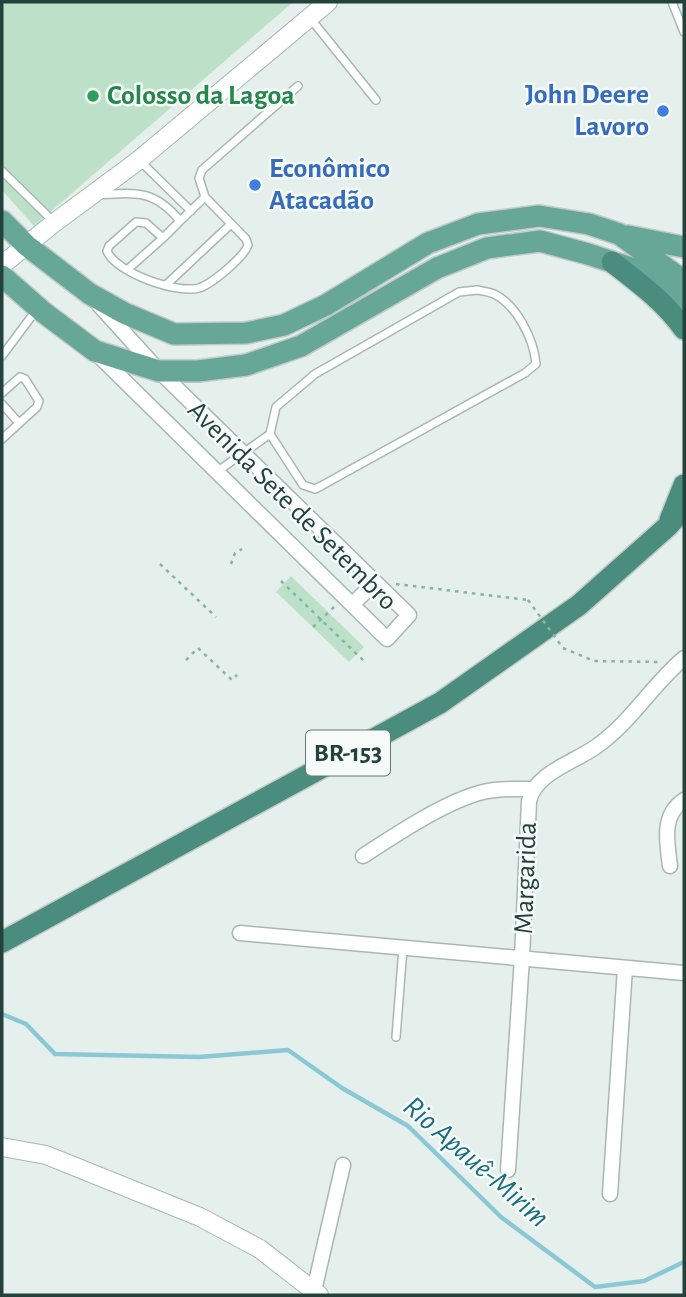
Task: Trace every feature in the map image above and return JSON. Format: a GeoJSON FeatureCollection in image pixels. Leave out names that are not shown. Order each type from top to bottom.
{"type":"FeatureCollection","features":[{"type":"Feature","properties":{"kind":"highway"},"geometry":{"type":"LineString","coordinates":[[612,262],[645,287],[675,316],[684,329]]}},
{"type":"Feature","properties":{"kind":"highway"},"geometry":{"type":"LineString","coordinates":[[668,526],[684,485]]}},
{"type":"Feature","properties":{"kind":"highway","name":"BR-153"},"geometry":{"type":"LineString","coordinates":[[2,942],[440,703],[579,605],[668,526],[684,508]]}},
{"type":"Feature","properties":{"kind":"main road","name":"Avenida Sete de Setembro"},"geometry":{"type":"LineString","coordinates":[[2,221],[26,245],[90,294],[124,313],[174,334],[246,332],[284,325],[326,305],[428,243],[478,224],[539,216],[589,224],[619,234],[684,247]]}},
{"type":"Feature","properties":{"kind":"main road","name":"Avenida Sete de Setembro"},"geometry":{"type":"LineString","coordinates":[[619,234],[684,281]]}},
{"type":"Feature","properties":{"kind":"main road","name":"Avenida Sete de Setembro"},"geometry":{"type":"LineString","coordinates":[[2,275],[95,351],[159,371],[198,371],[246,365],[301,346],[437,268],[487,248],[540,241],[634,269],[684,301]]}},
{"type":"Feature","properties":{"kind":"street"},"geometry":{"type":"LineString","coordinates":[[2,265],[139,160],[328,2]]}},
{"type":"Feature","properties":{"kind":"street","name":"Avenida Sete de Setembro"},"geometry":{"type":"LineString","coordinates":[[90,294],[159,371],[409,615],[387,639],[95,351]]}},
{"type":"Feature","properties":{"kind":"street"},"geometry":{"type":"LineString","coordinates":[[349,600],[375,582]]}},
{"type":"Feature","properties":{"kind":"street","name":"Margarida"},"geometry":{"type":"LineString","coordinates":[[508,1170],[531,789],[613,734],[680,662]]}},
{"type":"Feature","properties":{"kind":"street"},"geometry":{"type":"LineString","coordinates":[[363,856],[430,815],[480,793],[501,789],[531,789]]}},
{"type":"Feature","properties":{"kind":"street"},"geometry":{"type":"LineString","coordinates":[[670,866],[666,832],[670,815],[684,800]]}},
{"type":"Feature","properties":{"kind":"street"},"geometry":{"type":"LineString","coordinates":[[240,933],[684,973]]}},
{"type":"Feature","properties":{"kind":"street"},"geometry":{"type":"LineString","coordinates":[[610,1194],[625,968]]}},
{"type":"Feature","properties":{"kind":"street"},"geometry":{"type":"LineString","coordinates":[[2,1147],[46,1155],[200,1217],[260,1249],[315,1294],[343,1165]]}},
{"type":"Feature","properties":{"kind":"lane"},"geometry":{"type":"LineString","coordinates":[[672,2],[684,32]]}},
{"type":"Feature","properties":{"kind":"lane"},"geometry":{"type":"LineString","coordinates":[[310,17],[376,100]]}},
{"type":"Feature","properties":{"kind":"lane"},"geometry":{"type":"LineString","coordinates":[[163,238],[146,223],[136,222],[109,246],[107,251],[116,264],[127,270],[183,288],[198,288],[211,282],[244,253],[248,245],[246,239],[205,197],[199,178],[202,170],[298,86]]}},
{"type":"Feature","properties":{"kind":"lane"},"geometry":{"type":"LineString","coordinates":[[139,160],[191,211]]}},
{"type":"Feature","properties":{"kind":"lane"},"geometry":{"type":"LineString","coordinates":[[2,171],[54,223]]}},
{"type":"Feature","properties":{"kind":"lane"},"geometry":{"type":"LineString","coordinates":[[92,196],[135,193],[147,195],[164,203],[180,221]]}},
{"type":"Feature","properties":{"kind":"lane"},"geometry":{"type":"LineString","coordinates":[[127,270],[205,197]]}},
{"type":"Feature","properties":{"kind":"lane"},"geometry":{"type":"LineString","coordinates":[[167,284],[231,224]]}},
{"type":"Feature","properties":{"kind":"lane"},"geometry":{"type":"LineString","coordinates":[[218,471],[270,434],[276,407],[315,374],[459,292],[477,290],[494,294],[512,308],[535,350],[536,364],[525,373],[314,489],[303,485],[270,434]]}},
{"type":"Feature","properties":{"kind":"lane"},"geometry":{"type":"LineString","coordinates":[[2,356],[38,307]]}},
{"type":"Feature","properties":{"kind":"lane"},"geometry":{"type":"LineString","coordinates":[[2,393],[20,377],[25,379],[38,396],[37,407],[2,439]]}},
{"type":"Feature","properties":{"kind":"lane"},"geometry":{"type":"LineString","coordinates":[[2,404],[19,423]]}},
{"type":"Feature","properties":{"kind":"lane"},"geometry":{"type":"LineString","coordinates":[[396,1037],[403,948]]}},
{"type":"Feature","properties":{"kind":"path"},"geometry":{"type":"LineString","coordinates":[[231,564],[234,553],[242,549]]}},
{"type":"Feature","properties":{"kind":"path"},"geometry":{"type":"LineString","coordinates":[[160,565],[216,617]]}},
{"type":"Feature","properties":{"kind":"path"},"geometry":{"type":"LineString","coordinates":[[281,581],[365,662]]}},
{"type":"Feature","properties":{"kind":"path"},"geometry":{"type":"LineString","coordinates":[[375,582],[528,600],[563,648],[594,661],[680,662]]}},
{"type":"Feature","properties":{"kind":"path"},"geometry":{"type":"LineString","coordinates":[[313,627],[349,600]]}},
{"type":"Feature","properties":{"kind":"path"},"geometry":{"type":"LineString","coordinates":[[186,660],[198,648],[232,680],[237,675]]}},
{"type":"Feature","properties":{"kind":"green space","name":"Colosso da Lagoa"},"geometry":{"type":"Polygon","coordinates":[[[2,2],[293,2],[34,226],[2,190],[2,2]]]}},
{"type":"Feature","properties":{"kind":"green space"},"geometry":{"type":"Polygon","coordinates":[[[291,576],[364,647],[349,662],[276,592],[291,576]]]}},
{"type":"Feature","properties":{"kind":"waterway","name":"Rio Apauê-Mirim"},"geometry":{"type":"LineString","coordinates":[[2,1014],[26,1024],[55,1054],[199,1057],[288,1050],[342,1088],[408,1126],[501,1217],[595,1287],[644,1281],[684,1262]]}},
{"type":"Feature","properties":{"kind":"place","name":"Colosso da Lagoa"},"geometry":{"type":"Point","coordinates":[93,96]}},
{"type":"Feature","properties":{"kind":"place","name":"John Deere Lavoro"},"geometry":{"type":"Point","coordinates":[663,111]}},
{"type":"Feature","properties":{"kind":"place","name":"Econômico Atacadão"},"geometry":{"type":"Point","coordinates":[255,185]}}]}
